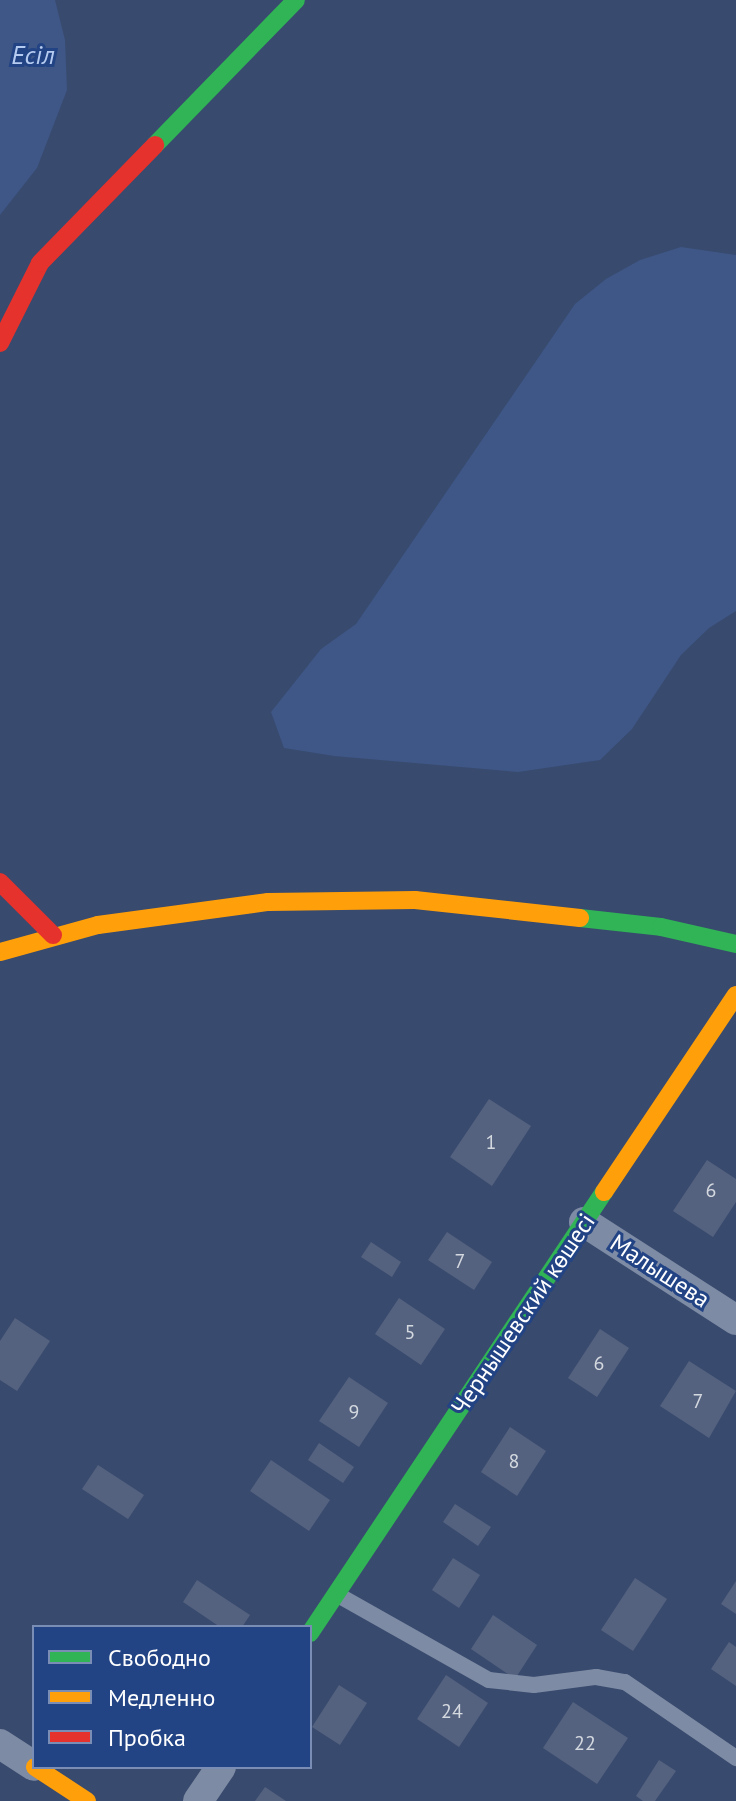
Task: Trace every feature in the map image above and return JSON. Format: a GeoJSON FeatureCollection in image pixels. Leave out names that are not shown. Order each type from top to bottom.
{"type":"FeatureCollection","features":[{"type":"Feature","properties":{"kind":"main road"},"geometry":{"type":"LineString","coordinates":[[0,343],[40,263],[296,0]]}},
{"type":"Feature","properties":{"kind":"main road"},"geometry":{"type":"LineString","coordinates":[[0,882],[53,935]]}},
{"type":"Feature","properties":{"kind":"main road"},"geometry":{"type":"LineString","coordinates":[[0,952],[98,925],[268,902],[415,900],[646,925],[736,944]]}},
{"type":"Feature","properties":{"kind":"main road","name":"Чернышевский көшесі"},"geometry":{"type":"LineString","coordinates":[[312,1630],[736,995]]}},
{"type":"Feature","properties":{"kind":"main road"},"geometry":{"type":"LineString","coordinates":[[37,1769],[87,1801]]}},
{"type":"Feature","properties":{"kind":"street","name":"Малышева"},"geometry":{"type":"LineString","coordinates":[[584,1222],[736,1320]]}},
{"type":"Feature","properties":{"kind":"street"},"geometry":{"type":"LineString","coordinates":[[0,1744],[32,1766]]}},
{"type":"Feature","properties":{"kind":"street"},"geometry":{"type":"LineString","coordinates":[[198,1801],[220,1769]]}},
{"type":"Feature","properties":{"kind":"lane"},"geometry":{"type":"LineString","coordinates":[[336,1594],[489,1680],[534,1685],[596,1677],[625,1682],[736,1758]]}},
{"type":"Feature","properties":{"kind":"water","name":"Есіл"},"geometry":{"type":"Polygon","coordinates":[[[0,0],[55,0],[65,40],[67,90],[37,168],[0,215],[0,0]]]}},
{"type":"Feature","properties":{"kind":"water"},"geometry":{"type":"Polygon","coordinates":[[[681,247],[736,255],[736,611],[709,628],[681,655],[632,729],[600,760],[518,772],[334,756],[284,748],[271,712],[321,649],[356,624],[575,304],[606,279],[640,260],[681,247]]]}},
{"type":"Feature","properties":{"kind":"building"},"geometry":{"type":"Polygon","coordinates":[[[489,1099],[531,1126],[492,1186],[450,1157],[489,1099]]]}},
{"type":"Feature","properties":{"kind":"building"},"geometry":{"type":"Polygon","coordinates":[[[707,1160],[736,1179],[736,1202],[713,1237],[673,1211],[707,1160]]]}},
{"type":"Feature","properties":{"kind":"building"},"geometry":{"type":"Polygon","coordinates":[[[447,1232],[492,1262],[474,1290],[428,1260],[447,1232]]]}},
{"type":"Feature","properties":{"kind":"building"},"geometry":{"type":"Polygon","coordinates":[[[371,1242],[401,1262],[392,1277],[361,1257],[371,1242]]]}},
{"type":"Feature","properties":{"kind":"building"},"geometry":{"type":"Polygon","coordinates":[[[399,1298],[445,1329],[421,1365],[375,1334],[399,1298]]]}},
{"type":"Feature","properties":{"kind":"building"},"geometry":{"type":"Polygon","coordinates":[[[15,1318],[50,1341],[17,1391],[0,1380],[0,1341],[15,1318]]]}},
{"type":"Feature","properties":{"kind":"building"},"geometry":{"type":"Polygon","coordinates":[[[600,1329],[629,1348],[597,1397],[568,1378],[600,1329]]]}},
{"type":"Feature","properties":{"kind":"building"},"geometry":{"type":"Polygon","coordinates":[[[689,1361],[736,1391],[709,1438],[660,1406],[689,1361]]]}},
{"type":"Feature","properties":{"kind":"building"},"geometry":{"type":"Polygon","coordinates":[[[349,1377],[388,1403],[359,1447],[319,1421],[349,1377]]]}},
{"type":"Feature","properties":{"kind":"building"},"geometry":{"type":"Polygon","coordinates":[[[510,1427],[546,1451],[517,1496],[481,1472],[510,1427]]]}},
{"type":"Feature","properties":{"kind":"building"},"geometry":{"type":"Polygon","coordinates":[[[319,1443],[354,1467],[343,1483],[308,1460],[319,1443]]]}},
{"type":"Feature","properties":{"kind":"building"},"geometry":{"type":"Polygon","coordinates":[[[271,1460],[330,1500],[309,1531],[250,1491],[271,1460]]]}},
{"type":"Feature","properties":{"kind":"building"},"geometry":{"type":"Polygon","coordinates":[[[98,1465],[144,1495],[128,1519],[82,1489],[98,1465]]]}},
{"type":"Feature","properties":{"kind":"building"},"geometry":{"type":"Polygon","coordinates":[[[455,1504],[491,1527],[478,1546],[443,1522],[455,1504]]]}},
{"type":"Feature","properties":{"kind":"building"},"geometry":{"type":"Polygon","coordinates":[[[453,1558],[480,1575],[459,1608],[432,1590],[453,1558]]]}},
{"type":"Feature","properties":{"kind":"building"},"geometry":{"type":"Polygon","coordinates":[[[635,1578],[667,1599],[633,1651],[601,1630],[635,1578]]]}},
{"type":"Feature","properties":{"kind":"building"},"geometry":{"type":"Polygon","coordinates":[[[197,1580],[250,1615],[243,1625],[217,1625],[183,1602],[197,1580]]]}},
{"type":"Feature","properties":{"kind":"building"},"geometry":{"type":"Polygon","coordinates":[[[736,1581],[736,1614],[721,1604],[736,1581]]]}},
{"type":"Feature","properties":{"kind":"building"},"geometry":{"type":"Polygon","coordinates":[[[493,1615],[537,1645],[515,1679],[471,1649],[493,1615]]]}},
{"type":"Feature","properties":{"kind":"building"},"geometry":{"type":"Polygon","coordinates":[[[729,1642],[736,1647],[736,1686],[711,1669],[729,1642]]]}},
{"type":"Feature","properties":{"kind":"building"},"geometry":{"type":"Polygon","coordinates":[[[446,1675],[488,1703],[459,1747],[417,1719],[446,1675]]]}},
{"type":"Feature","properties":{"kind":"building"},"geometry":{"type":"Polygon","coordinates":[[[339,1685],[367,1703],[340,1745],[312,1727],[339,1685]]]}},
{"type":"Feature","properties":{"kind":"building"},"geometry":{"type":"Polygon","coordinates":[[[573,1702],[628,1738],[597,1784],[543,1748],[573,1702]]]}},
{"type":"Feature","properties":{"kind":"building"},"geometry":{"type":"Polygon","coordinates":[[[659,1760],[676,1771],[655,1801],[643,1801],[636,1796],[659,1760]]]}},
{"type":"Feature","properties":{"kind":"building"},"geometry":{"type":"Polygon","coordinates":[[[265,1787],[286,1801],[255,1801],[265,1787]]]}},
{"type":"Feature","properties":{"kind":"traffic: fast"},"geometry":{"type":"LineString","coordinates":[[155,145],[296,0]]}},
{"type":"Feature","properties":{"kind":"traffic: fast"},"geometry":{"type":"LineString","coordinates":[[580,918],[661,927],[736,944]]}},
{"type":"Feature","properties":{"kind":"traffic: fast"},"geometry":{"type":"LineString","coordinates":[[312,1630],[604,1192]]}},
{"type":"Feature","properties":{"kind":"traffic: slow"},"geometry":{"type":"LineString","coordinates":[[0,952],[98,925],[268,902],[415,900],[580,918]]}},
{"type":"Feature","properties":{"kind":"traffic: slow"},"geometry":{"type":"LineString","coordinates":[[604,1192],[736,995]]}},
{"type":"Feature","properties":{"kind":"traffic: slow"},"geometry":{"type":"LineString","coordinates":[[38,1769],[87,1801]]}},
{"type":"Feature","properties":{"kind":"traffic: jam"},"geometry":{"type":"LineString","coordinates":[[0,343],[40,263],[155,145]]}},
{"type":"Feature","properties":{"kind":"traffic: jam"},"geometry":{"type":"LineString","coordinates":[[0,882],[53,935]]}}]}
